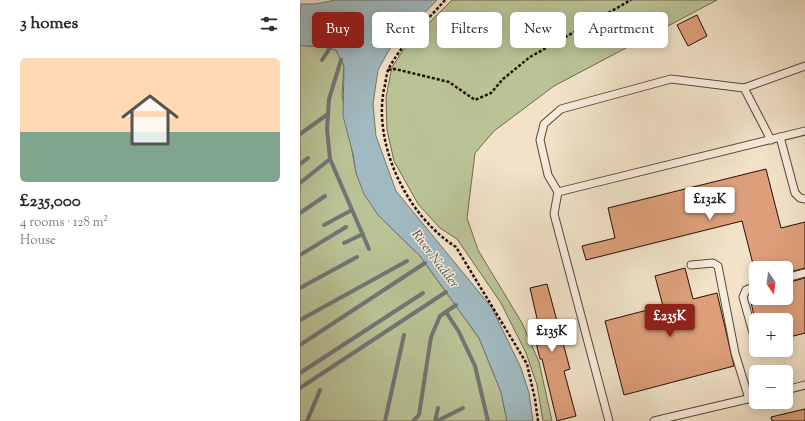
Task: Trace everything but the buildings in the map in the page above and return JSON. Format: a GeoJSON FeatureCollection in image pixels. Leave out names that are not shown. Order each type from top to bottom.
{"type":"FeatureCollection","features":[{"type":"Feature","properties":{"kind":"lane"},"geometry":{"type":"LineString","coordinates":[[609,421],[554,214],[558,192],[548,175],[540,140],[544,124],[561,109],[671,79],[744,88],[805,66]]}},
{"type":"Feature","properties":{"kind":"lane"},"geometry":{"type":"LineString","coordinates":[[744,88],[771,140]]}},
{"type":"Feature","properties":{"kind":"lane"},"geometry":{"type":"LineString","coordinates":[[558,192],[805,131]]}},
{"type":"Feature","properties":{"kind":"lane"},"geometry":{"type":"LineString","coordinates":[[780,137],[795,193],[800,198],[805,199]]}},
{"type":"Feature","properties":{"kind":"lane"},"geometry":{"type":"LineString","coordinates":[[691,264],[713,263],[718,266],[735,353],[749,390]]}},
{"type":"Feature","properties":{"kind":"lane"},"geometry":{"type":"LineString","coordinates":[[793,277],[805,274]]}},
{"type":"Feature","properties":{"kind":"lane"},"geometry":{"type":"LineString","coordinates":[[749,289],[746,290],[743,297],[749,318]]}},
{"type":"Feature","properties":{"kind":"lane"},"geometry":{"type":"LineString","coordinates":[[793,388],[805,385]]}},
{"type":"Feature","properties":{"kind":"lane"},"geometry":{"type":"LineString","coordinates":[[654,421],[749,399]]}},
{"type":"Feature","properties":{"kind":"path"},"geometry":{"type":"LineString","coordinates":[[445,0],[403,46],[388,70],[383,96],[382,116],[386,146],[395,175],[409,198],[431,226],[445,240],[456,247],[527,364],[536,399],[538,421]]}},
{"type":"Feature","properties":{"kind":"path"},"geometry":{"type":"LineString","coordinates":[[388,70],[395,69],[449,82],[475,100],[491,93],[503,79],[530,57],[631,0]]}},
{"type":"Feature","properties":{"kind":"green space"},"geometry":{"type":"Polygon","coordinates":[[[452,0],[717,0],[668,26],[668,12],[574,12],[574,48],[626,48],[554,86],[494,131],[475,153],[467,218],[478,250],[522,323],[539,362],[552,421],[543,421],[537,385],[526,353],[501,303],[457,239],[440,228],[418,204],[394,161],[387,130],[386,97],[392,67],[405,48],[429,48],[429,23],[437,15],[437,48],[502,48],[502,12],[440,12],[452,0]]]}},
{"type":"Feature","properties":{"kind":"green space"},"geometry":{"type":"Polygon","coordinates":[[[300,45],[312,46],[312,48],[327,48],[336,50],[344,66],[342,95],[356,173],[378,215],[420,256],[479,338],[501,392],[507,421],[300,421],[300,45]]]}},
{"type":"Feature","properties":{"kind":"water","name":"River Nadder"},"geometry":{"type":"Polygon","coordinates":[[[336,0],[437,0],[425,12],[372,12],[372,48],[391,48],[378,70],[373,104],[376,136],[396,191],[492,308],[521,368],[529,393],[533,421],[507,421],[501,392],[479,338],[420,256],[378,215],[364,194],[356,173],[353,154],[343,116],[344,66],[336,50],[327,48],[364,48],[364,12],[312,12],[312,46],[300,45],[300,4],[315,4],[336,0]]]}},
{"type":"Feature","properties":{"kind":"waterway"},"geometry":{"type":"LineString","coordinates":[[322,60],[330,48]]}},
{"type":"Feature","properties":{"kind":"waterway"},"geometry":{"type":"LineString","coordinates":[[341,60],[329,99],[327,129],[330,159],[369,249]]}},
{"type":"Feature","properties":{"kind":"waterway"},"geometry":{"type":"LineString","coordinates":[[300,134],[328,114]]}},
{"type":"Feature","properties":{"kind":"waterway"},"geometry":{"type":"LineString","coordinates":[[300,164],[308,158]]}},
{"type":"Feature","properties":{"kind":"waterway"},"geometry":{"type":"LineString","coordinates":[[300,183],[330,159]]}},
{"type":"Feature","properties":{"kind":"waterway"},"geometry":{"type":"LineString","coordinates":[[300,213],[325,196]]}},
{"type":"Feature","properties":{"kind":"waterway"},"geometry":{"type":"LineString","coordinates":[[324,225],[352,210]]}},
{"type":"Feature","properties":{"kind":"waterway"},"geometry":{"type":"LineString","coordinates":[[300,255],[346,227]]}},
{"type":"Feature","properties":{"kind":"waterway"},"geometry":{"type":"LineString","coordinates":[[344,243],[363,234]]}},
{"type":"Feature","properties":{"kind":"waterway"},"geometry":{"type":"LineString","coordinates":[[300,288],[357,257]]}},
{"type":"Feature","properties":{"kind":"waterway"},"geometry":{"type":"LineString","coordinates":[[300,320],[407,261]]}},
{"type":"Feature","properties":{"kind":"waterway","name":"River Nadder"},"geometry":{"type":"LineString","coordinates":[[300,345],[425,263]]}},
{"type":"Feature","properties":{"kind":"waterway","name":"River Nadder"},"geometry":{"type":"LineString","coordinates":[[300,388],[446,292]]}},
{"type":"Feature","properties":{"kind":"waterway"},"geometry":{"type":"LineString","coordinates":[[300,373],[423,293]]}},
{"type":"Feature","properties":{"kind":"waterway"},"geometry":{"type":"LineString","coordinates":[[413,421],[419,415],[431,337],[440,316],[456,305]]}},
{"type":"Feature","properties":{"kind":"waterway"},"geometry":{"type":"LineString","coordinates":[[446,312],[459,332],[475,366],[488,421]]}},
{"type":"Feature","properties":{"kind":"waterway"},"geometry":{"type":"LineString","coordinates":[[385,421],[404,335]]}},
{"type":"Feature","properties":{"kind":"waterway"},"geometry":{"type":"LineString","coordinates":[[307,421],[320,390]]}},
{"type":"Feature","properties":{"kind":"waterway"},"geometry":{"type":"LineString","coordinates":[[435,421],[438,408]]}},
{"type":"Feature","properties":{"kind":"waterway"},"geometry":{"type":"LineString","coordinates":[[437,421],[463,408]]}}]}
